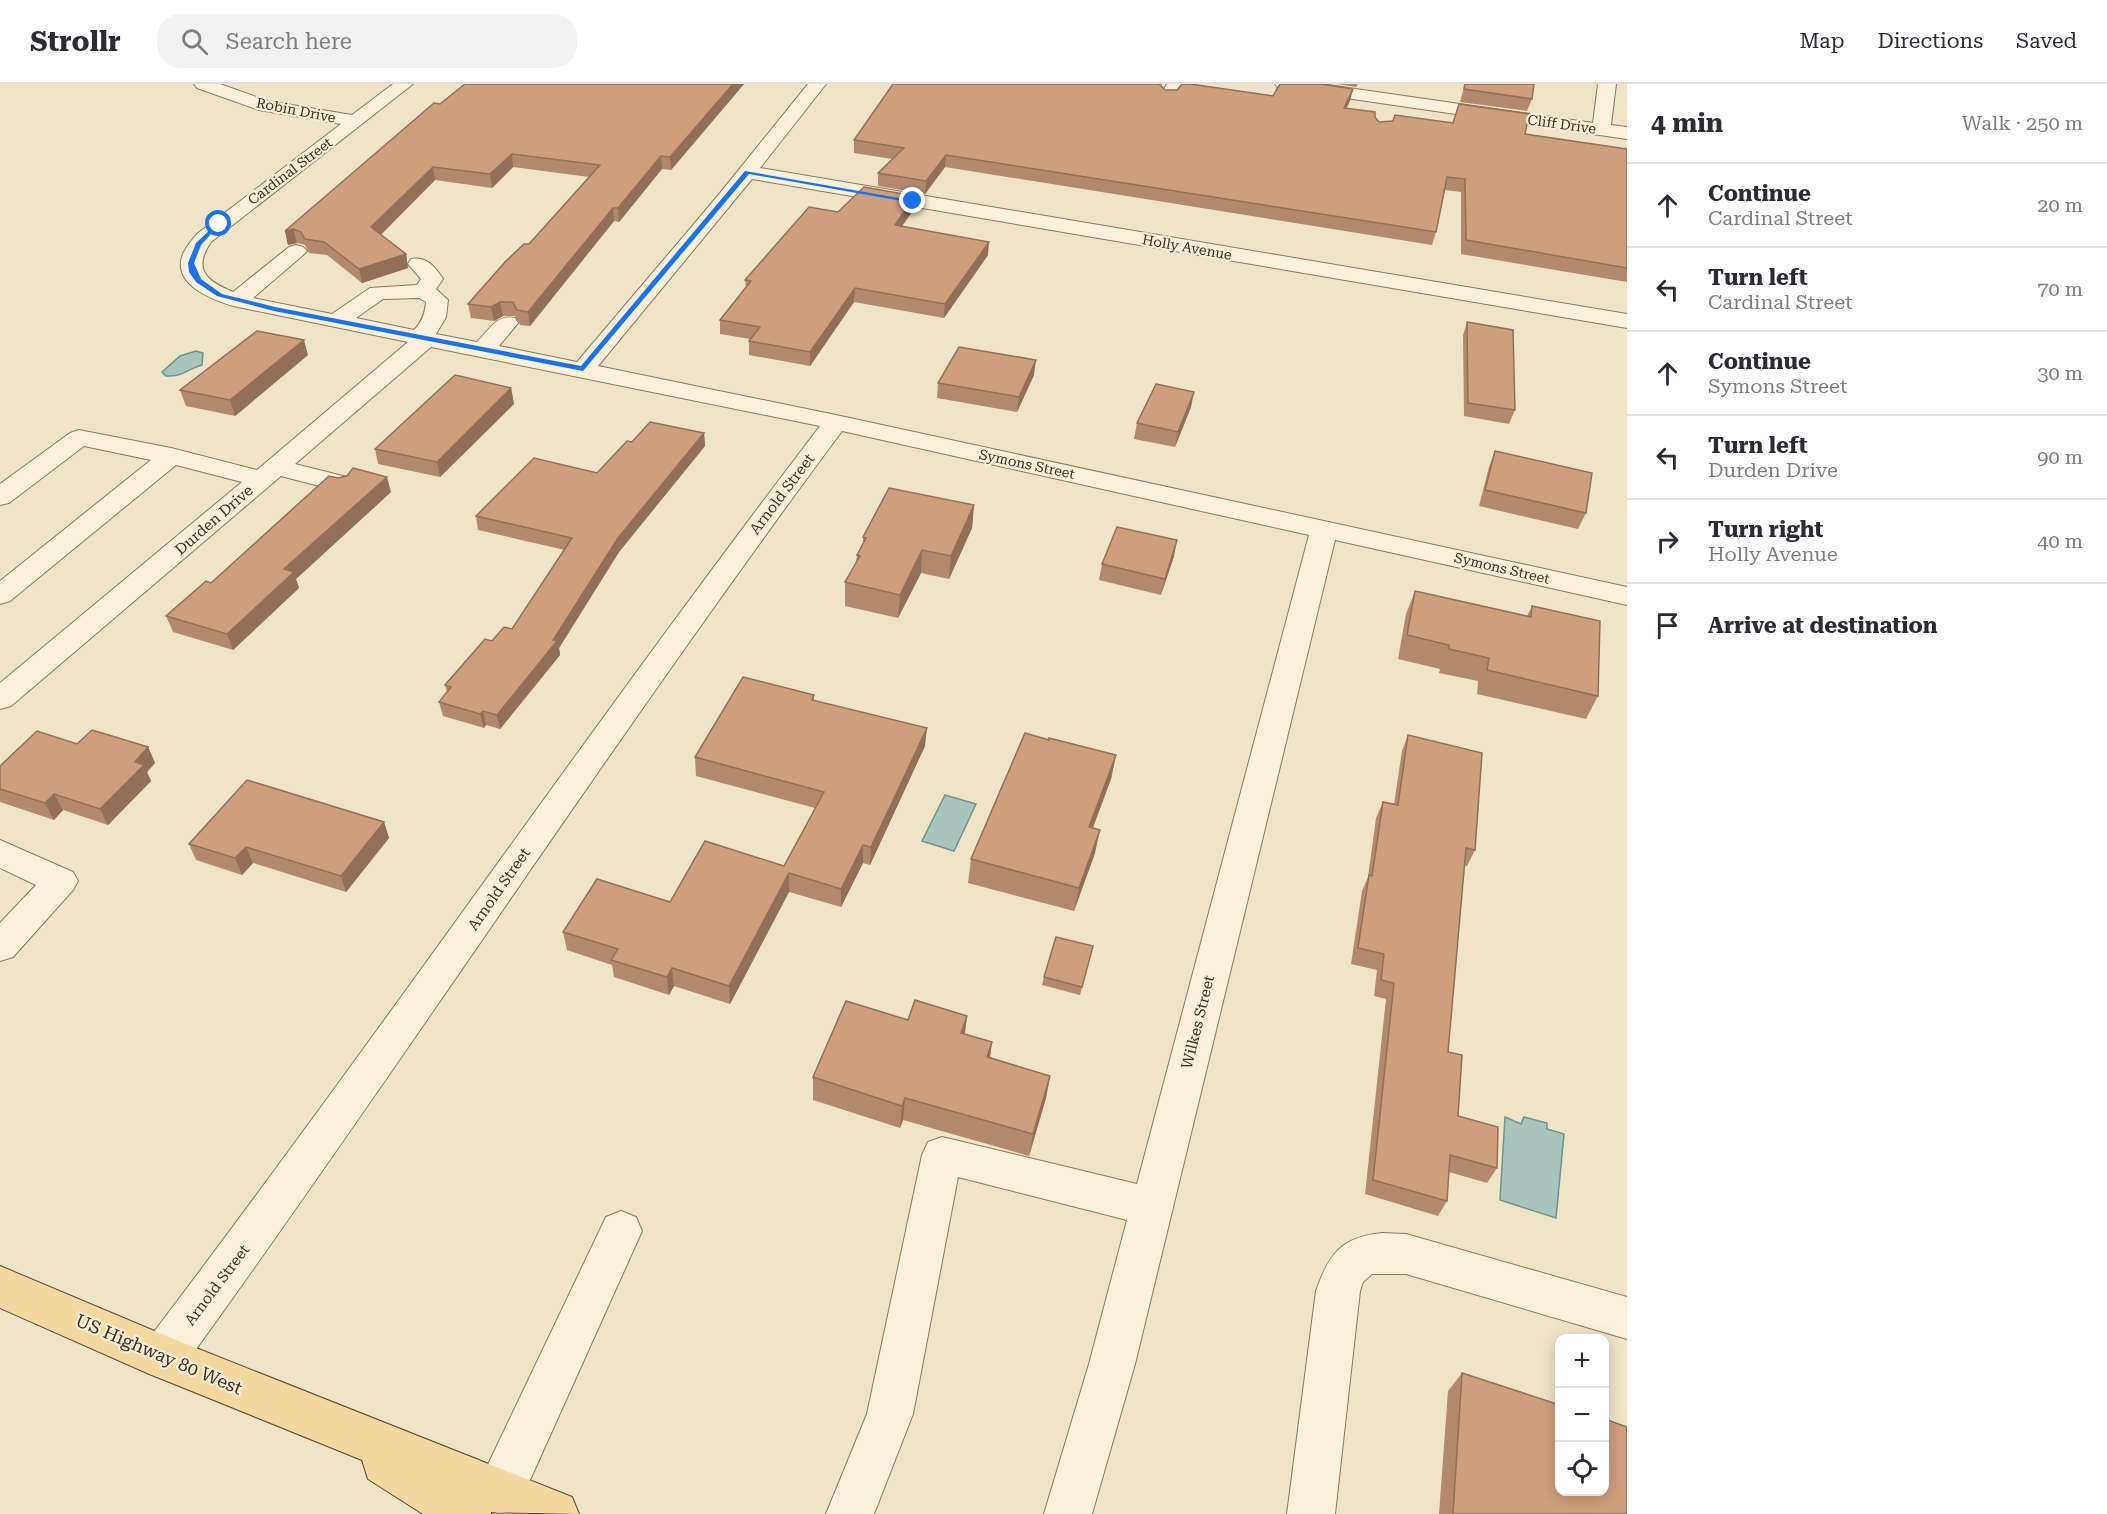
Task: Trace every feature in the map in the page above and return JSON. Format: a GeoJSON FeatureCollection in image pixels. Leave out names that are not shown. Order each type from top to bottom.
{"type":"FeatureCollection","features":[{"type":"Feature","properties":{"kind":"main road","name":"US Highway 80 West"},"geometry":{"type":"LineString","coordinates":[[0,1287],[163,1357],[318,1419],[483,1503],[555,1514]]}},
{"type":"Feature","properties":{"kind":"street","name":"Robin Drive"},"geometry":{"type":"LineString","coordinates":[[203,84],[265,106],[356,121]]}},
{"type":"Feature","properties":{"kind":"street","name":"Cardinal Street"},"geometry":{"type":"LineString","coordinates":[[404,84],[219,224],[198,244],[191,263],[198,280],[213,292],[237,300],[423,338]]}},
{"type":"Feature","properties":{"kind":"street"},"geometry":{"type":"LineString","coordinates":[[583,369],[817,84]]}},
{"type":"Feature","properties":{"kind":"street","name":"Cliff Drive"},"geometry":{"type":"LineString","coordinates":[[1284,84],[1335,100],[1389,99],[1627,133]]}},
{"type":"Feature","properties":{"kind":"street"},"geometry":{"type":"LineString","coordinates":[[1601,129],[1607,84]]}},
{"type":"Feature","properties":{"kind":"street"},"geometry":{"type":"LineString","coordinates":[[1384,118],[1389,99]]}},
{"type":"Feature","properties":{"kind":"street"},"geometry":{"type":"LineString","coordinates":[[1570,144],[1574,125]]}},
{"type":"Feature","properties":{"kind":"street","name":"Holly Avenue"},"geometry":{"type":"LineString","coordinates":[[747,172],[1627,321]]}},
{"type":"Feature","properties":{"kind":"street"},"geometry":{"type":"LineString","coordinates":[[237,300],[296,250]]}},
{"type":"Feature","properties":{"kind":"street"},"geometry":{"type":"LineString","coordinates":[[338,321],[378,293],[424,291],[432,279],[419,264]]}},
{"type":"Feature","properties":{"kind":"street","name":"Durden Drive"},"geometry":{"type":"LineString","coordinates":[[0,699],[269,473],[423,338],[436,317],[437,300],[424,291]]}},
{"type":"Feature","properties":{"kind":"street"},"geometry":{"type":"LineString","coordinates":[[483,350],[507,323]]}},
{"type":"Feature","properties":{"kind":"street","name":"Symons Street"},"geometry":{"type":"LineString","coordinates":[[423,338],[836,422],[1627,596]]}},
{"type":"Feature","properties":{"kind":"street","name":"Arnold Street"},"geometry":{"type":"LineString","coordinates":[[163,1357],[286,1191],[735,556],[836,422]]}},
{"type":"Feature","properties":{"kind":"street"},"geometry":{"type":"LineString","coordinates":[[0,497],[79,438],[171,456],[342,484]]}},
{"type":"Feature","properties":{"kind":"street"},"geometry":{"type":"LineString","coordinates":[[0,595],[171,456]]}},
{"type":"Feature","properties":{"kind":"street","name":"Wilkes Street"},"geometry":{"type":"LineString","coordinates":[[1068,1514],[1112,1364],[1282,702],[1324,529]]}},
{"type":"Feature","properties":{"kind":"street"},"geometry":{"type":"LineString","coordinates":[[0,853],[61,881],[0,947]]}},
{"type":"Feature","properties":{"kind":"street"},"geometry":{"type":"LineString","coordinates":[[850,1514],[890,1414],[942,1155],[1151,1207]]}},
{"type":"Feature","properties":{"kind":"street"},"geometry":{"type":"LineString","coordinates":[[483,1503],[621,1231]]}},
{"type":"Feature","properties":{"kind":"street"},"geometry":{"type":"LineString","coordinates":[[1311,1514],[1338,1291],[1342,1277],[1361,1255],[1378,1251],[1406,1254],[1627,1318]]}},
{"type":"Feature","properties":{"kind":"water"},"geometry":{"type":"Polygon","coordinates":[[[196,351],[203,353],[202,365],[177,375],[166,376],[162,372],[180,356],[196,351]]]}},
{"type":"Feature","properties":{"kind":"water"},"geometry":{"type":"Polygon","coordinates":[[[945,795],[976,804],[954,851],[922,841],[945,795]]]}},
{"type":"Feature","properties":{"kind":"water"},"geometry":{"type":"Polygon","coordinates":[[[1505,1117],[1521,1124],[1524,1117],[1547,1123],[1547,1129],[1564,1134],[1556,1218],[1500,1200],[1505,1117]]]}},
{"type":"Feature","properties":{"kind":"building"},"geometry":{"type":"Polygon","coordinates":[[[465,84],[733,84],[670,157],[661,156],[618,208],[613,208],[528,312],[517,310],[513,302],[500,302],[491,307],[468,304],[505,262],[524,244],[529,244],[600,165],[512,154],[490,174],[433,167],[371,227],[406,254],[359,269],[324,242],[305,239],[301,232],[293,229],[285,231],[434,103],[440,104],[465,84]]]}},
{"type":"Feature","properties":{"kind":"building"},"geometry":{"type":"Polygon","coordinates":[[[893,84],[1161,84],[1165,90],[1177,90],[1182,84],[1190,84],[1273,96],[1280,84],[1320,84],[1353,89],[1344,108],[1375,112],[1375,117],[1379,122],[1393,121],[1395,115],[1453,123],[1459,104],[1529,114],[1525,134],[1627,149],[1627,268],[1466,240],[1465,179],[1447,177],[1436,232],[946,155],[926,181],[878,173],[904,148],[854,140],[893,84]]]}},
{"type":"Feature","properties":{"kind":"building"},"geometry":{"type":"Polygon","coordinates":[[[1465,84],[1534,84],[1532,99],[1464,89],[1465,84]]]}},
{"type":"Feature","properties":{"kind":"building"},"geometry":{"type":"Polygon","coordinates":[[[864,187],[915,196],[895,225],[989,242],[945,304],[855,288],[810,352],[749,341],[760,327],[720,320],[751,281],[745,280],[809,207],[838,212],[864,187]]]}},
{"type":"Feature","properties":{"kind":"building"},"geometry":{"type":"Polygon","coordinates":[[[1467,322],[1513,330],[1515,410],[1468,403],[1467,322]]]}},
{"type":"Feature","properties":{"kind":"building"},"geometry":{"type":"Polygon","coordinates":[[[257,331],[304,340],[230,400],[180,390],[257,331]]]}},
{"type":"Feature","properties":{"kind":"building"},"geometry":{"type":"Polygon","coordinates":[[[959,347],[1036,360],[1019,397],[938,383],[959,347]]]}},
{"type":"Feature","properties":{"kind":"building"},"geometry":{"type":"Polygon","coordinates":[[[455,375],[511,388],[437,462],[375,449],[455,375]]]}},
{"type":"Feature","properties":{"kind":"building"},"geometry":{"type":"Polygon","coordinates":[[[1156,384],[1194,392],[1178,432],[1137,423],[1156,384]]]}},
{"type":"Feature","properties":{"kind":"building"},"geometry":{"type":"Polygon","coordinates":[[[650,422],[704,433],[618,538],[553,640],[557,641],[497,715],[483,711],[480,714],[439,702],[451,687],[445,685],[485,639],[492,641],[504,627],[512,629],[572,538],[476,516],[534,458],[597,473],[627,441],[632,442],[650,422]]]}},
{"type":"Feature","properties":{"kind":"building"},"geometry":{"type":"Polygon","coordinates":[[[1495,451],[1592,473],[1586,513],[1485,490],[1495,451]]]}},
{"type":"Feature","properties":{"kind":"building"},"geometry":{"type":"Polygon","coordinates":[[[353,468],[387,477],[284,569],[294,572],[227,634],[166,616],[206,581],[211,583],[329,476],[338,478],[347,476],[353,468]]]}},
{"type":"Feature","properties":{"kind":"building"},"geometry":{"type":"Polygon","coordinates":[[[889,488],[974,505],[951,556],[922,550],[900,595],[845,582],[860,556],[857,555],[866,538],[863,537],[889,488]]]}},
{"type":"Feature","properties":{"kind":"building"},"geometry":{"type":"Polygon","coordinates":[[[1117,527],[1177,540],[1165,579],[1102,564],[1117,527]]]}},
{"type":"Feature","properties":{"kind":"building"},"geometry":{"type":"Polygon","coordinates":[[[1415,591],[1531,617],[1532,606],[1600,621],[1598,696],[1487,670],[1489,658],[1449,649],[1449,645],[1407,635],[1415,591]]]}},
{"type":"Feature","properties":{"kind":"building"},"geometry":{"type":"Polygon","coordinates":[[[743,677],[814,695],[812,700],[927,728],[871,847],[863,845],[841,889],[789,873],[729,986],[672,968],[667,977],[611,960],[618,949],[563,932],[597,879],[670,902],[705,841],[784,866],[824,792],[695,757],[743,677]]]}},
{"type":"Feature","properties":{"kind":"building"},"geometry":{"type":"Polygon","coordinates":[[[92,730],[148,747],[135,762],[144,765],[100,809],[54,794],[45,803],[0,789],[0,766],[37,731],[77,744],[92,730]]]}},
{"type":"Feature","properties":{"kind":"building"},"geometry":{"type":"Polygon","coordinates":[[[1025,733],[1116,755],[1089,827],[1100,830],[1079,888],[971,859],[1025,733]]]}},
{"type":"Feature","properties":{"kind":"building"},"geometry":{"type":"Polygon","coordinates":[[[1408,735],[1482,753],[1475,850],[1466,848],[1448,1052],[1462,1055],[1458,1116],[1498,1127],[1497,1168],[1450,1155],[1447,1201],[1373,1180],[1394,983],[1381,980],[1384,954],[1358,948],[1383,802],[1398,805],[1408,735]]]}},
{"type":"Feature","properties":{"kind":"building"},"geometry":{"type":"Polygon","coordinates":[[[247,780],[384,822],[341,876],[246,847],[235,858],[189,844],[247,780]]]}},
{"type":"Feature","properties":{"kind":"building"},"geometry":{"type":"Polygon","coordinates":[[[1056,937],[1093,946],[1082,987],[1044,977],[1056,937]]]}},
{"type":"Feature","properties":{"kind":"building"},"geometry":{"type":"Polygon","coordinates":[[[915,1000],[967,1016],[961,1033],[992,1042],[987,1057],[1050,1076],[1033,1134],[905,1098],[902,1106],[813,1077],[846,1001],[908,1020],[915,1000]]]}},
{"type":"Feature","properties":{"kind":"building"},"geometry":{"type":"Polygon","coordinates":[[[1462,1373],[1555,1403],[1555,1496],[1609,1496],[1609,1420],[1627,1427],[1627,1514],[1453,1514],[1462,1373]]]}},
{"type":"Feature","properties":{"kind":"route"},"geometry":{"type":"LineString","coordinates":[[219,224],[198,244],[191,258],[193,272],[198,280],[219,295],[274,309],[583,369],[747,172],[913,201]]}}]}
